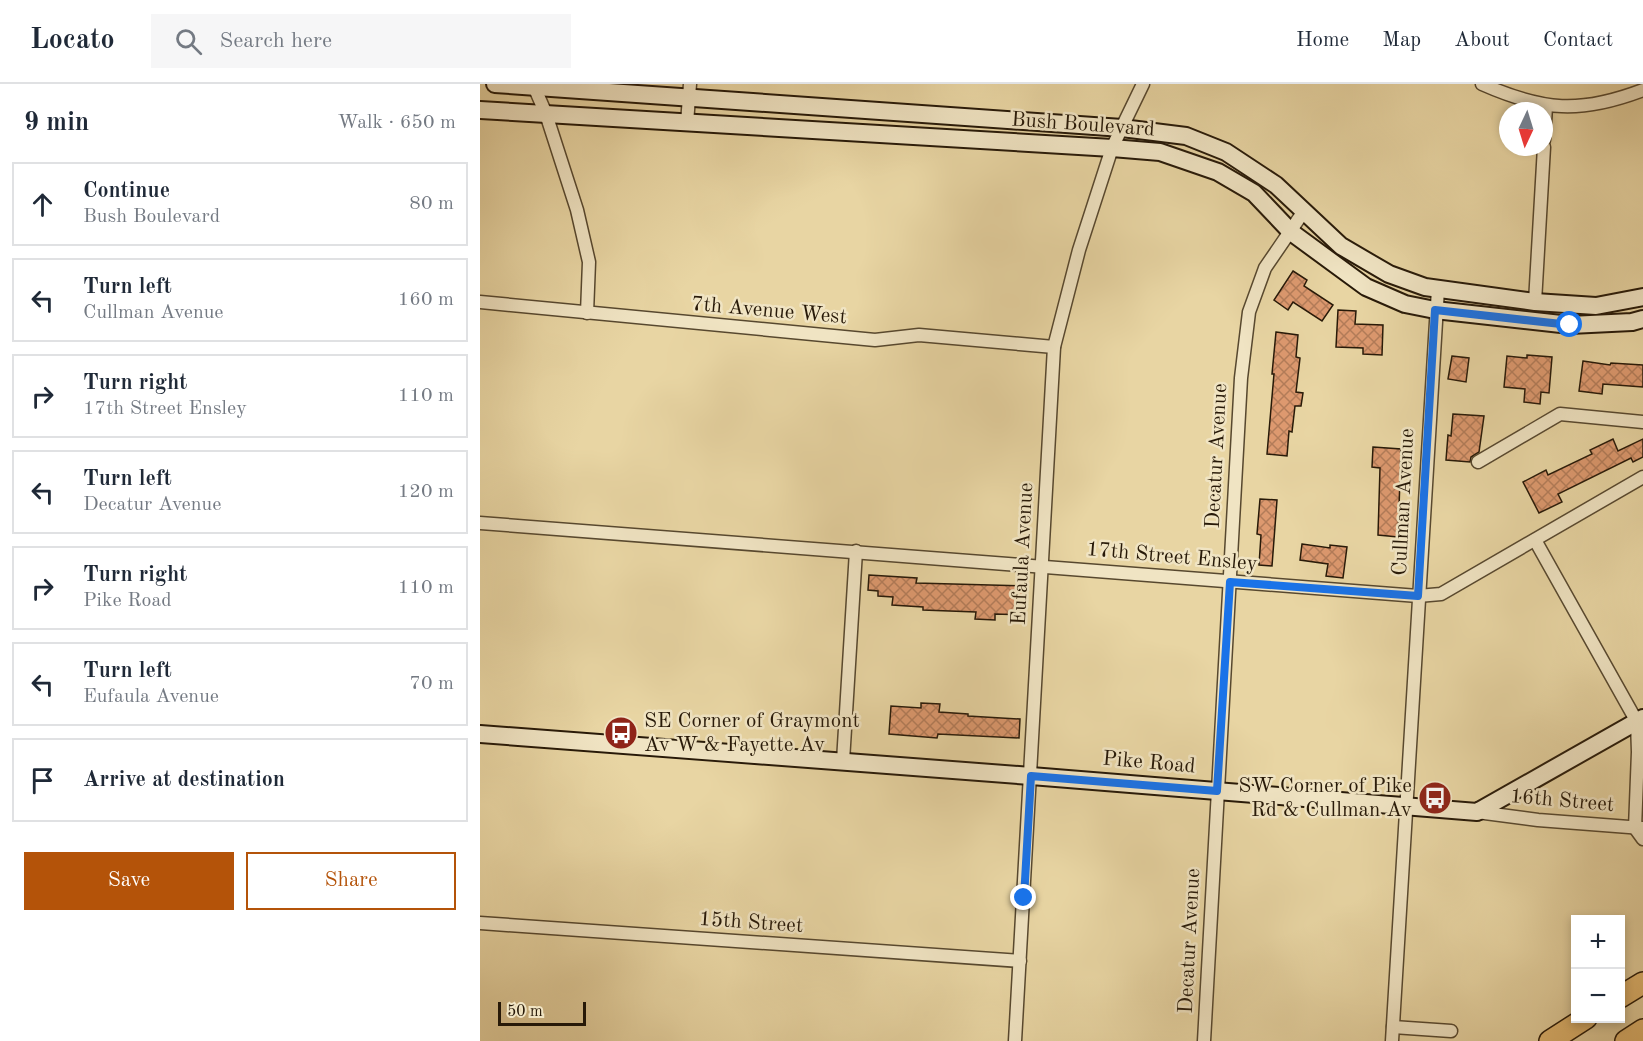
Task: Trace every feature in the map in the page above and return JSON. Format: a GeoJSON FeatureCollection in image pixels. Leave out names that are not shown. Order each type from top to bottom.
{"type":"FeatureCollection","features":[{"type":"Feature","properties":{"kind":"highway"},"geometry":{"type":"LineString","coordinates":[[1625,994],[1643,983]]}},
{"type":"Feature","properties":{"kind":"highway"},"geometry":{"type":"LineString","coordinates":[[1550,1041],[1578,1023]]}},
{"type":"Feature","properties":{"kind":"highway"},"geometry":{"type":"LineString","coordinates":[[1626,1041],[1643,1030]]}},
{"type":"Feature","properties":{"kind":"main road","name":"Bush Boulevard"},"geometry":{"type":"LineString","coordinates":[[495,84],[689,91],[1122,128],[1185,136],[1226,152],[1276,185],[1341,246],[1389,274],[1425,287],[1535,302],[1596,306],[1643,297]]}},
{"type":"Feature","properties":{"kind":"main road","name":"Bush Boulevard"},"geometry":{"type":"LineString","coordinates":[[480,110],[1160,152],[1218,172],[1254,194],[1291,232],[1365,287],[1405,304],[1435,310],[1570,325],[1632,322],[1643,319]]}},
{"type":"Feature","properties":{"kind":"main road"},"geometry":{"type":"LineString","coordinates":[[1477,812],[1640,720]]}},
{"type":"Feature","properties":{"kind":"main road","name":"Pike Road"},"geometry":{"type":"LineString","coordinates":[[480,734],[1477,812]]}},
{"type":"Feature","properties":{"kind":"street","name":"Eufaula Avenue"},"geometry":{"type":"LineString","coordinates":[[1015,1041],[1054,347],[1079,250],[1112,148],[1143,84]]}},
{"type":"Feature","properties":{"kind":"street"},"geometry":{"type":"LineString","coordinates":[[1482,84],[1532,102]]}},
{"type":"Feature","properties":{"kind":"street"},"geometry":{"type":"LineString","coordinates":[[533,85],[546,114],[577,210],[590,262],[587,313]]}},
{"type":"Feature","properties":{"kind":"street"},"geometry":{"type":"LineString","coordinates":[[1553,106],[1575,106],[1613,101],[1643,90]]}},
{"type":"Feature","properties":{"kind":"street"},"geometry":{"type":"LineString","coordinates":[[687,123],[689,91]]}},
{"type":"Feature","properties":{"kind":"street"},"geometry":{"type":"LineString","coordinates":[[1535,302],[1543,156]]}},
{"type":"Feature","properties":{"kind":"street","name":"Decatur Avenue"},"geometry":{"type":"LineString","coordinates":[[1204,1041],[1241,378],[1249,312],[1265,268],[1304,211]]}},
{"type":"Feature","properties":{"kind":"street","name":"Cullman Avenue"},"geometry":{"type":"LineString","coordinates":[[1392,1041],[1438,289]]}},
{"type":"Feature","properties":{"kind":"street","name":"7th Avenue West"},"geometry":{"type":"LineString","coordinates":[[480,302],[875,340],[919,335],[1054,347]]}},
{"type":"Feature","properties":{"kind":"street"},"geometry":{"type":"LineString","coordinates":[[1478,462],[1560,414],[1643,422]]}},
{"type":"Feature","properties":{"kind":"street","name":"17th Street Ensley"},"geometry":{"type":"LineString","coordinates":[[480,523],[1418,596],[1441,594],[1643,477]]}},
{"type":"Feature","properties":{"kind":"street"},"geometry":{"type":"LineString","coordinates":[[1535,540],[1640,720],[1639,828],[1643,839]]}},
{"type":"Feature","properties":{"kind":"street"},"geometry":{"type":"LineString","coordinates":[[843,761],[856,551]]}},
{"type":"Feature","properties":{"kind":"street","name":"16th Street"},"geometry":{"type":"LineString","coordinates":[[1477,812],[1538,820],[1639,828]]}},
{"type":"Feature","properties":{"kind":"street","name":"15th Street"},"geometry":{"type":"LineString","coordinates":[[480,923],[1020,961]]}},
{"type":"Feature","properties":{"kind":"street"},"geometry":{"type":"LineString","coordinates":[[1393,1027],[1451,1031]]}},
{"type":"Feature","properties":{"kind":"building"},"geometry":{"type":"Polygon","coordinates":[[[1293,271],[1307,280],[1304,286],[1333,305],[1322,321],[1293,302],[1288,310],[1274,300],[1293,271]]]}},
{"type":"Feature","properties":{"kind":"building"},"geometry":{"type":"Polygon","coordinates":[[[1338,310],[1356,311],[1355,324],[1383,325],[1382,355],[1363,354],[1363,348],[1336,347],[1338,310]]]}},
{"type":"Feature","properties":{"kind":"building"},"geometry":{"type":"Polygon","coordinates":[[[1276,332],[1298,335],[1296,357],[1300,358],[1296,392],[1303,393],[1301,406],[1295,406],[1292,432],[1289,431],[1287,456],[1267,454],[1276,332]]]}},
{"type":"Feature","properties":{"kind":"building"},"geometry":{"type":"Polygon","coordinates":[[[1527,355],[1552,357],[1549,393],[1541,392],[1540,404],[1524,402],[1525,389],[1504,387],[1507,356],[1527,358],[1527,355]]]}},
{"type":"Feature","properties":{"kind":"building"},"geometry":{"type":"Polygon","coordinates":[[[1452,356],[1469,358],[1466,382],[1448,379],[1452,356]]]}},
{"type":"Feature","properties":{"kind":"building"},"geometry":{"type":"Polygon","coordinates":[[[1583,361],[1610,365],[1611,363],[1643,365],[1643,387],[1603,384],[1602,394],[1579,391],[1583,361]]]}},
{"type":"Feature","properties":{"kind":"building"},"geometry":{"type":"Polygon","coordinates":[[[1453,414],[1484,416],[1479,452],[1471,457],[1470,462],[1446,460],[1453,414]]]}},
{"type":"Feature","properties":{"kind":"building"},"geometry":{"type":"Polygon","coordinates":[[[1613,439],[1618,451],[1643,439],[1643,457],[1633,462],[1631,458],[1558,494],[1562,502],[1539,513],[1523,482],[1546,470],[1548,475],[1592,454],[1590,450],[1613,439]]]}},
{"type":"Feature","properties":{"kind":"building"},"geometry":{"type":"Polygon","coordinates":[[[1373,447],[1401,449],[1398,537],[1378,535],[1380,468],[1372,467],[1373,447]]]}},
{"type":"Feature","properties":{"kind":"building"},"geometry":{"type":"Polygon","coordinates":[[[1260,499],[1277,500],[1272,566],[1259,565],[1261,535],[1257,534],[1260,499]]]}},
{"type":"Feature","properties":{"kind":"building"},"geometry":{"type":"Polygon","coordinates":[[[1302,544],[1330,548],[1330,545],[1347,547],[1343,578],[1326,576],[1328,564],[1300,560],[1302,544]]]}},
{"type":"Feature","properties":{"kind":"building"},"geometry":{"type":"Polygon","coordinates":[[[869,575],[917,578],[916,583],[1023,586],[1022,615],[995,614],[995,620],[975,619],[976,612],[923,610],[923,607],[892,605],[893,597],[878,596],[878,591],[868,590],[869,575]]]}},
{"type":"Feature","properties":{"kind":"building"},"geometry":{"type":"Polygon","coordinates":[[[921,703],[940,704],[939,712],[1020,719],[1019,738],[938,734],[937,738],[889,734],[891,706],[921,708],[921,703]]]}},
{"type":"Feature","properties":{"kind":"place","name":"SE Corner of Graymont Av W & Fayette Av"},"geometry":{"type":"Point","coordinates":[621,733]}},
{"type":"Feature","properties":{"kind":"place","name":"SW Corner of Pike Rd & Cullman Av"},"geometry":{"type":"Point","coordinates":[1435,798]}},
{"type":"Feature","properties":{"kind":"route"},"geometry":{"type":"LineString","coordinates":[[1024,898],[1031,776],[1217,791],[1230,582],[1418,596],[1435,310],[1570,325]]}}]}
